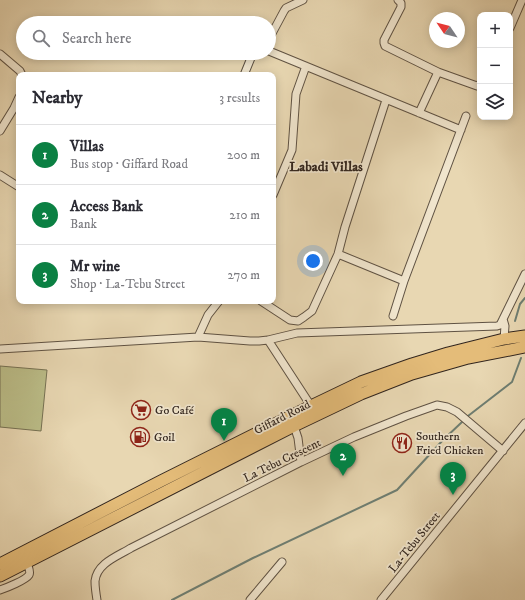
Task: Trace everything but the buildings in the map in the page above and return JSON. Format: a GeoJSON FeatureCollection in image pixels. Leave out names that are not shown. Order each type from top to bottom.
{"type":"FeatureCollection","features":[{"type":"Feature","properties":{"kind":"main road","name":"Giffard Road"},"geometry":{"type":"LineString","coordinates":[[0,564],[361,382],[448,353],[504,339],[525,336]]}},
{"type":"Feature","properties":{"kind":"main road","name":"Giffard Road"},"geometry":{"type":"LineString","coordinates":[[0,576],[294,426],[361,394],[412,374],[468,358],[525,347]]}},
{"type":"Feature","properties":{"kind":"street"},"geometry":{"type":"LineString","coordinates":[[276,26],[286,8],[303,0]]}},
{"type":"Feature","properties":{"kind":"street"},"geometry":{"type":"LineString","coordinates":[[398,0],[401,3],[401,7],[384,40],[385,46],[438,72],[477,86]]}},
{"type":"Feature","properties":{"kind":"street"},"geometry":{"type":"LineString","coordinates":[[513,21],[522,0]]}},
{"type":"Feature","properties":{"kind":"street"},"geometry":{"type":"LineString","coordinates":[[0,54],[20,72]]}},
{"type":"Feature","properties":{"kind":"street"},"geometry":{"type":"LineString","coordinates":[[276,54],[461,130]]}},
{"type":"Feature","properties":{"kind":"street"},"geometry":{"type":"LineString","coordinates":[[245,72],[250,60]]}},
{"type":"Feature","properties":{"kind":"street"},"geometry":{"type":"LineString","coordinates":[[276,188],[292,150],[296,94],[306,66]]}},
{"type":"Feature","properties":{"kind":"street"},"geometry":{"type":"LineString","coordinates":[[419,113],[438,72]]}},
{"type":"Feature","properties":{"kind":"street"},"geometry":{"type":"LineString","coordinates":[[266,304],[290,320],[298,321],[312,310],[338,254],[345,227],[386,100]]}},
{"type":"Feature","properties":{"kind":"street"},"geometry":{"type":"LineString","coordinates":[[0,131],[16,104]]}},
{"type":"Feature","properties":{"kind":"street"},"geometry":{"type":"LineString","coordinates":[[393,316],[404,281],[466,116]]}},
{"type":"Feature","properties":{"kind":"street"},"geometry":{"type":"LineString","coordinates":[[0,174],[16,185]]}},
{"type":"Feature","properties":{"kind":"street"},"geometry":{"type":"LineString","coordinates":[[338,254],[404,281]]}},
{"type":"Feature","properties":{"kind":"street"},"geometry":{"type":"LineString","coordinates":[[0,349],[198,338],[259,341],[297,333],[497,326],[503,319],[525,274]]}},
{"type":"Feature","properties":{"kind":"street"},"geometry":{"type":"LineString","coordinates":[[198,338],[208,315],[217,304]]}},
{"type":"Feature","properties":{"kind":"street"},"geometry":{"type":"LineString","coordinates":[[503,319],[505,326],[504,339]]}},
{"type":"Feature","properties":{"kind":"street"},"geometry":{"type":"LineString","coordinates":[[268,340],[311,406]]}},
{"type":"Feature","properties":{"kind":"street","name":"La Tebu Crescent"},"geometry":{"type":"LineString","coordinates":[[97,600],[95,580],[99,570],[107,562],[131,548],[301,462],[354,437],[406,416],[437,405],[447,407],[456,412],[503,450]]}},
{"type":"Feature","properties":{"kind":"street","name":"La-Tebu Street"},"geometry":{"type":"LineString","coordinates":[[381,600],[525,423]]}},
{"type":"Feature","properties":{"kind":"street"},"geometry":{"type":"LineString","coordinates":[[294,426],[298,438],[301,462]]}},
{"type":"Feature","properties":{"kind":"street"},"geometry":{"type":"LineString","coordinates":[[250,600],[282,562]]}},
{"type":"Feature","properties":{"kind":"street"},"geometry":{"type":"LineString","coordinates":[[0,590],[29,576],[30,574],[27,563]]}},
{"type":"Feature","properties":{"kind":"green space"},"geometry":{"type":"Polygon","coordinates":[[[0,366],[47,370],[41,431],[0,427],[0,366]]]}},
{"type":"Feature","properties":{"kind":"waterway"},"geometry":{"type":"LineString","coordinates":[[515,321],[520,304],[525,298]]}},
{"type":"Feature","properties":{"kind":"waterway"},"geometry":{"type":"LineString","coordinates":[[468,416],[512,382],[521,358]]}},
{"type":"Feature","properties":{"kind":"waterway"},"geometry":{"type":"LineString","coordinates":[[172,600],[253,558],[397,490],[443,440],[462,422]]}},
{"type":"Feature","properties":{"kind":"place","name":"Go Café"},"geometry":{"type":"Point","coordinates":[141,410]}},
{"type":"Feature","properties":{"kind":"place","name":"Goil"},"geometry":{"type":"Point","coordinates":[140,437]}},
{"type":"Feature","properties":{"kind":"place","name":"Villas"},"geometry":{"type":"Point","coordinates":[224,441]}},
{"type":"Feature","properties":{"kind":"place","name":"Southern Fried Chicken"},"geometry":{"type":"Point","coordinates":[402,443]}},
{"type":"Feature","properties":{"kind":"place","name":"Access Bank"},"geometry":{"type":"Point","coordinates":[343,476]}},
{"type":"Feature","properties":{"kind":"place","name":"Mr wine"},"geometry":{"type":"Point","coordinates":[453,495]}},
{"type":"Feature","properties":{"kind":"district","name":"Labadi Villas"},"geometry":{"type":"Point","coordinates":[326,166]}}]}
